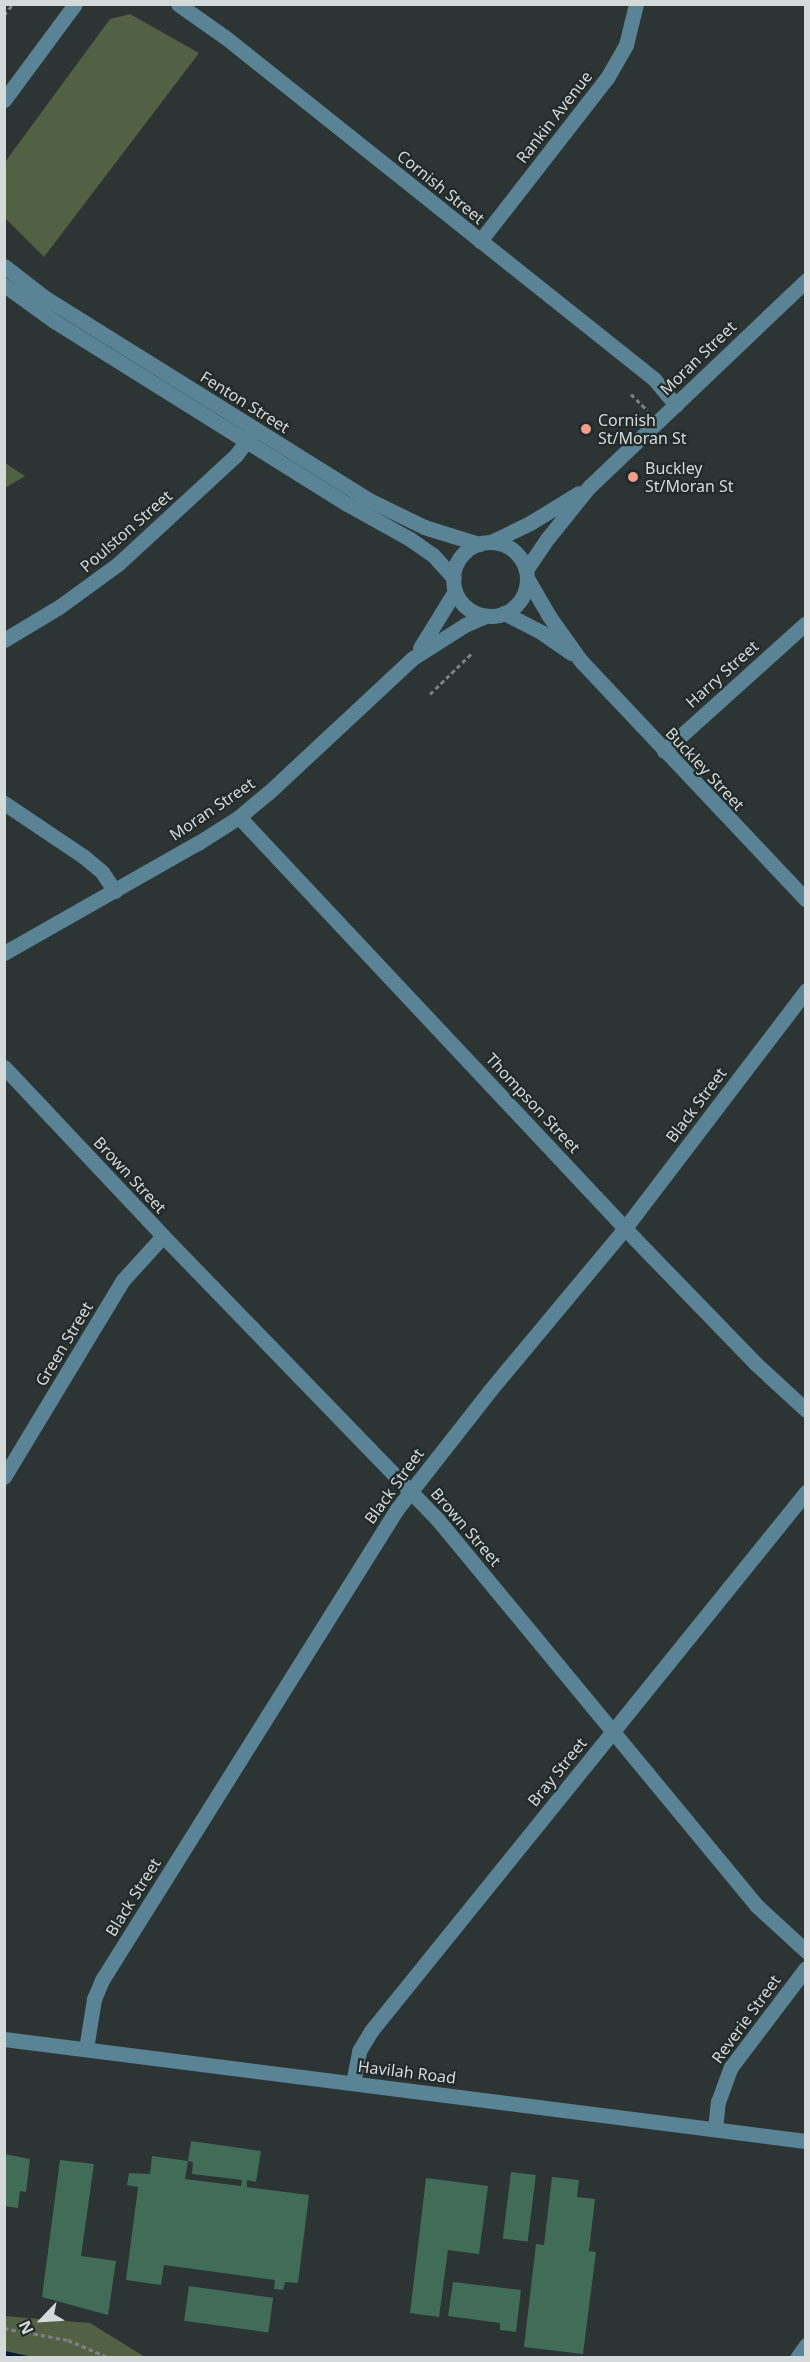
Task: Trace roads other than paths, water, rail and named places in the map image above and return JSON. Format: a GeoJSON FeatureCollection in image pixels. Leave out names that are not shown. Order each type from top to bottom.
{"type":"FeatureCollection","features":[{"type":"Feature","properties":{"kind":"street"},"geometry":{"type":"LineString","coordinates":[[4,100],[75,4]]}},
{"type":"Feature","properties":{"kind":"street","name":"Cornish Street"},"geometry":{"type":"LineString","coordinates":[[178,4],[225,37],[654,380],[676,405]]}},
{"type":"Feature","properties":{"kind":"street","name":"Rankin Avenue"},"geometry":{"type":"LineString","coordinates":[[480,241],[607,78],[626,45],[636,4]]}},
{"type":"Feature","properties":{"kind":"street","name":"Fenton Street"},"geometry":{"type":"LineString","coordinates":[[4,266],[44,297],[251,436],[347,504],[410,539],[433,555],[454,584]]}},
{"type":"Feature","properties":{"kind":"street","name":"Moran Street"},"geometry":{"type":"LineString","coordinates":[[527,574],[547,539],[589,487],[806,280]]}},
{"type":"Feature","properties":{"kind":"street","name":"Fenton Street"},"geometry":{"type":"LineString","coordinates":[[4,285],[54,321],[251,436],[389,511],[424,527],[485,543]]}},
{"type":"Feature","properties":{"kind":"street","name":"Poulston Street"},"geometry":{"type":"LineString","coordinates":[[4,640],[59,607],[118,564],[225,467],[251,436]]}},
{"type":"Feature","properties":{"kind":"street","name":"Moran Street"},"geometry":{"type":"LineString","coordinates":[[485,543],[530,524],[589,487]]}},
{"type":"Feature","properties":{"kind":"street"},"geometry":{"type":"LineString","coordinates":[[485,543],[513,550],[527,574],[521,600],[504,614],[485,616],[467,607],[454,584],[461,557],[485,543]]}},
{"type":"Feature","properties":{"kind":"street","name":"Buckley Street"},"geometry":{"type":"LineString","coordinates":[[527,574],[549,616],[581,661],[806,900]]}},
{"type":"Feature","properties":{"kind":"street","name":"Moran Street"},"geometry":{"type":"LineString","coordinates":[[4,953],[115,891],[239,817],[268,793],[413,658],[432,633],[454,584]]}},
{"type":"Feature","properties":{"kind":"street","name":"Buckley Street"},"geometry":{"type":"LineString","coordinates":[[504,614],[542,632],[581,661]]}},
{"type":"Feature","properties":{"kind":"street","name":"Moran Street"},"geometry":{"type":"LineString","coordinates":[[413,658],[465,625],[485,616]]}},
{"type":"Feature","properties":{"kind":"street","name":"Harry Street"},"geometry":{"type":"LineString","coordinates":[[664,751],[806,623]]}},
{"type":"Feature","properties":{"kind":"street"},"geometry":{"type":"LineString","coordinates":[[4,803],[88,860],[102,872],[115,891]]}},
{"type":"Feature","properties":{"kind":"street","name":"Thompson Street"},"geometry":{"type":"LineString","coordinates":[[239,817],[625,1228],[747,1355],[806,1410]]}},
{"type":"Feature","properties":{"kind":"street","name":"Black Street"},"geometry":{"type":"LineString","coordinates":[[86,2049],[94,1999],[102,1980],[411,1491],[625,1228],[806,990]]}},
{"type":"Feature","properties":{"kind":"street","name":"Brown Street"},"geometry":{"type":"LineString","coordinates":[[4,1067],[364,1447],[411,1491],[757,1906],[806,1951]]}},
{"type":"Feature","properties":{"kind":"street","name":"Green Street"},"geometry":{"type":"LineString","coordinates":[[4,1477],[123,1280],[163,1236]]}},
{"type":"Feature","properties":{"kind":"street","name":"Bray Street"},"geometry":{"type":"LineString","coordinates":[[352,2083],[360,2051],[370,2031],[806,1492]]}},
{"type":"Feature","properties":{"kind":"street","name":"Reverie Street"},"geometry":{"type":"LineString","coordinates":[[715,2129],[718,2102],[731,2067],[804,1972]]}},
{"type":"Feature","properties":{"kind":"street","name":"Havilah Road"},"geometry":{"type":"LineString","coordinates":[[4,2039],[806,2141]]}},
{"type":"Feature","properties":{"kind":"street"},"geometry":{"type":"LineString","coordinates":[[797,2358],[806,2345]]}},
{"type":"Feature","properties":{"kind":"waterway"},"geometry":{"type":"LineString","coordinates":[[4,2353],[27,2358]]}},
{"type":"Feature","properties":{"kind":"place","name":"Cornish St/Moran St"},"geometry":{"type":"Point","coordinates":[586,429]}},
{"type":"Feature","properties":{"kind":"place","name":"Buckley St/Moran St"},"geometry":{"type":"Point","coordinates":[633,477]}}]}
